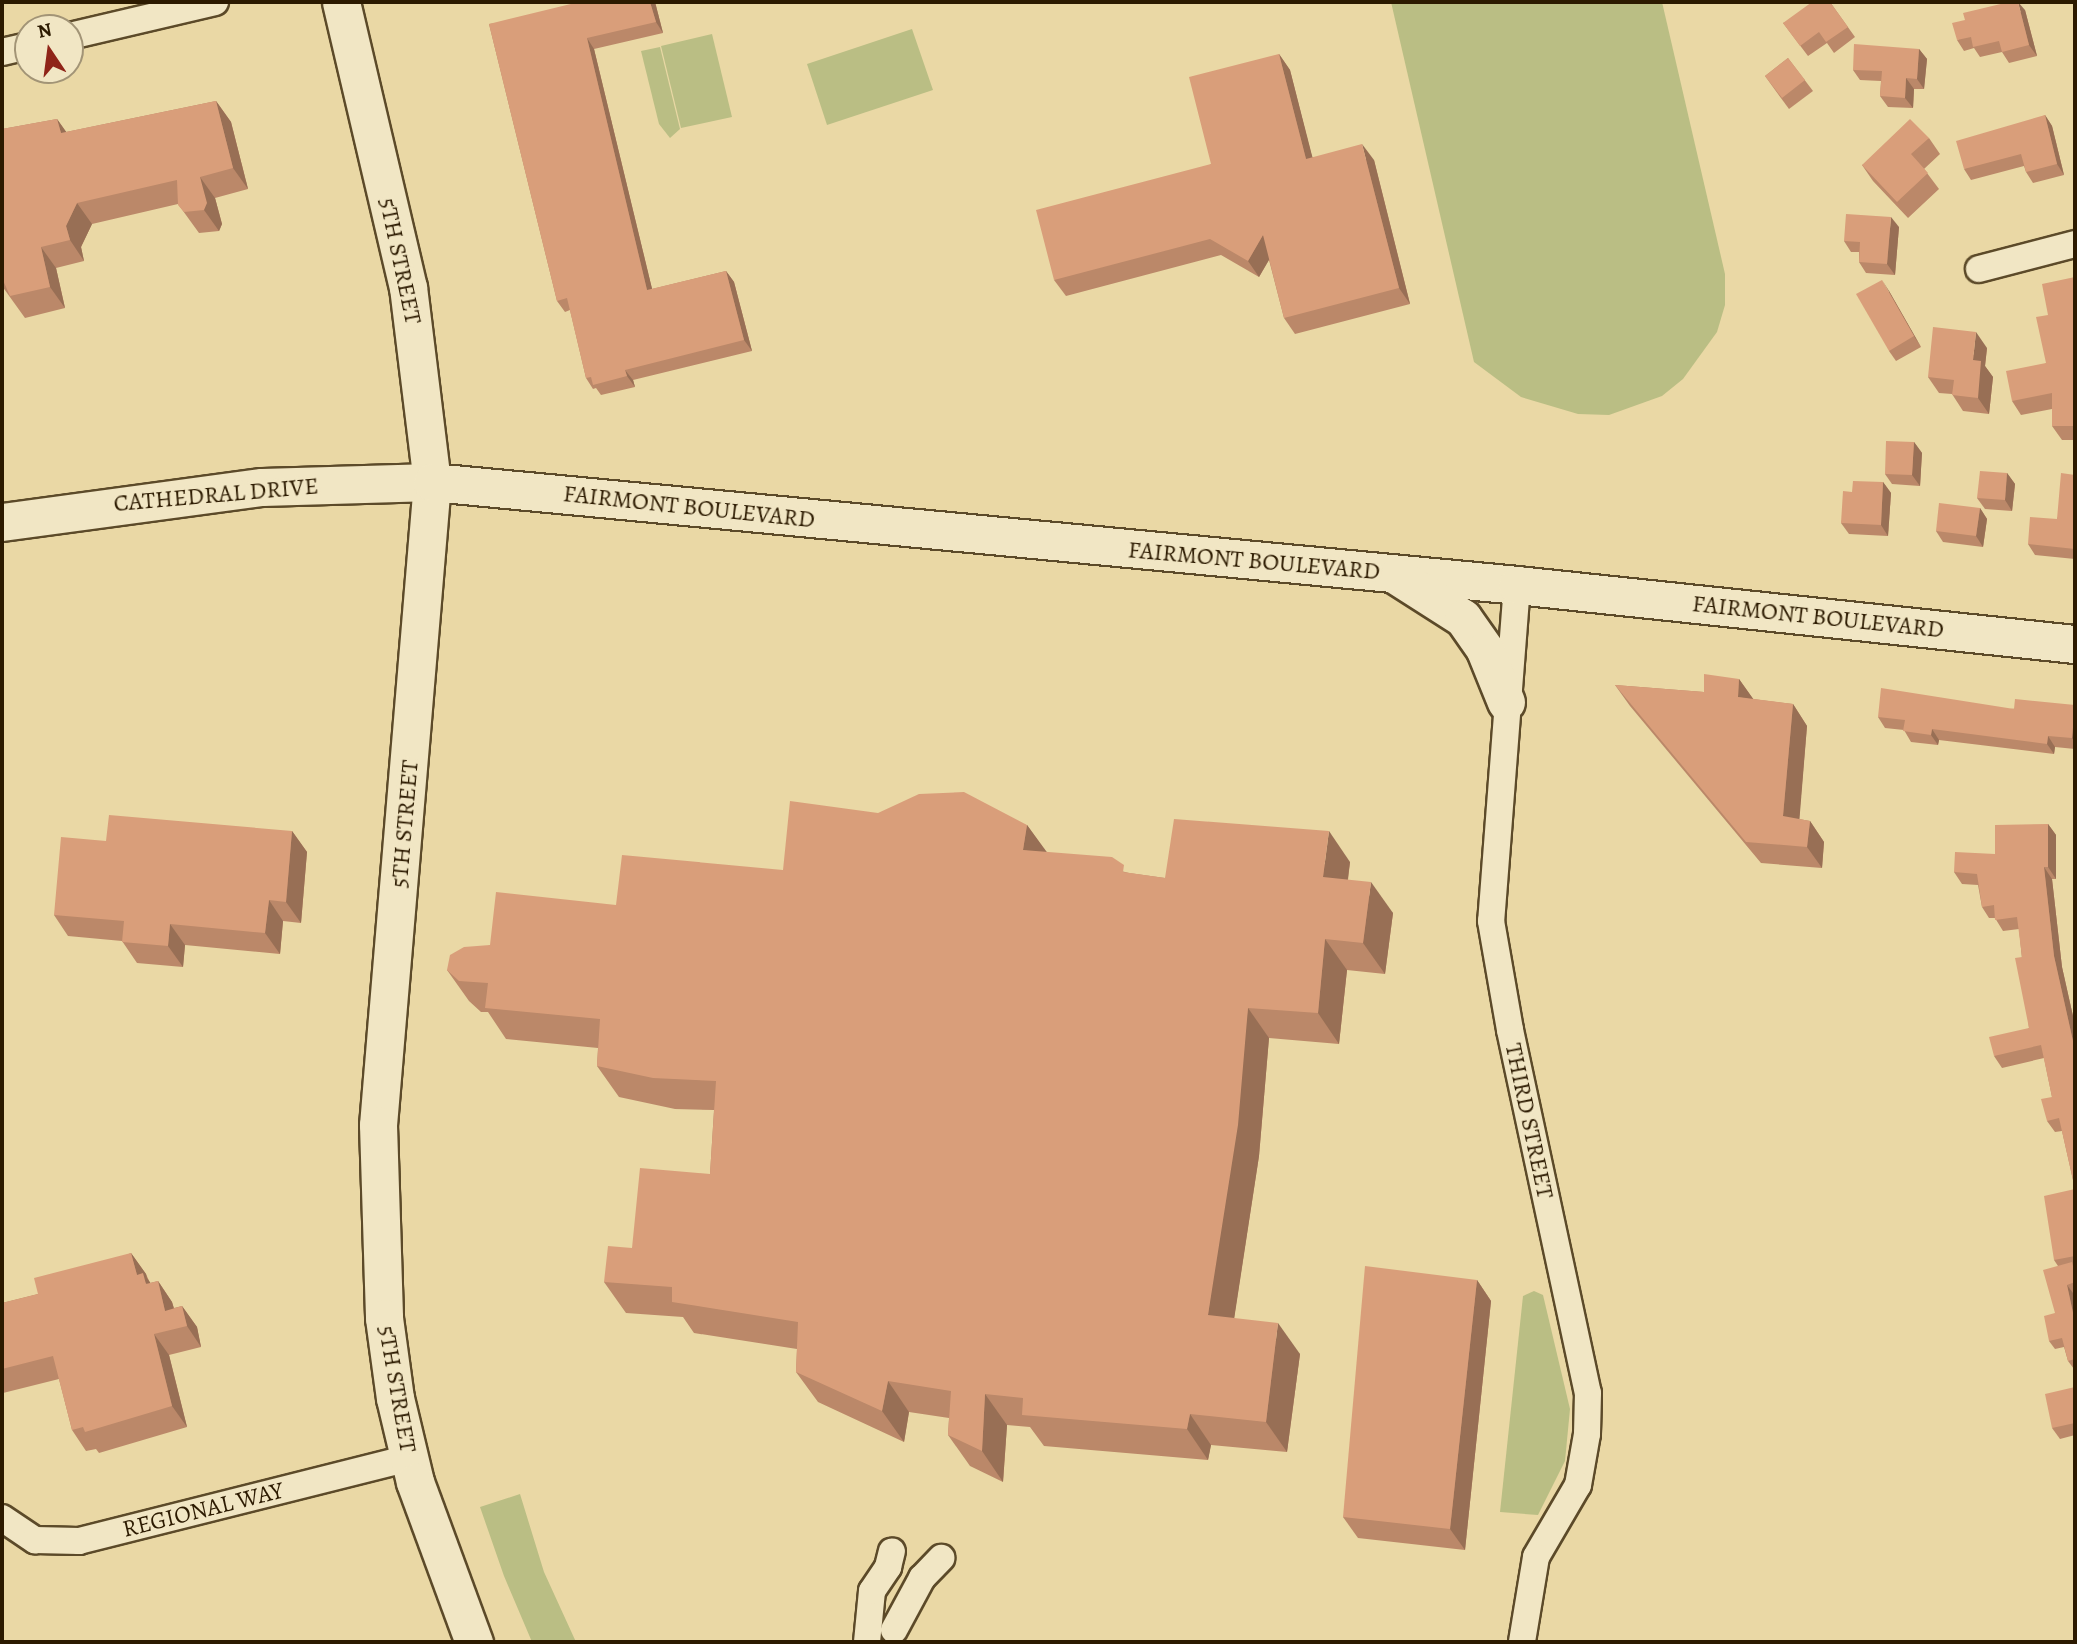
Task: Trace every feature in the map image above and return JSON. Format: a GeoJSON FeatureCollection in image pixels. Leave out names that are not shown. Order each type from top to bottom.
{"type":"FeatureCollection","features":[{"type":"Feature","properties":{"kind":"main road","name":"5TH STREET"},"geometry":{"type":"LineString","coordinates":[[341,2],[408,287],[432,482],[378,1125],[384,1318],[409,1458],[430,1530],[474,1642]]}},
{"type":"Feature","properties":{"kind":"main road","name":"CATHEDRAL DRIVE"},"geometry":{"type":"LineString","coordinates":[[2,522],[234,489],[432,482]]}},
{"type":"Feature","properties":{"kind":"main road","name":"FAIRMONT BOULEVARD"},"geometry":{"type":"LineString","coordinates":[[432,482],[1517,585],[2075,644]]}},
{"type":"Feature","properties":{"kind":"main road"},"geometry":{"type":"LineString","coordinates":[[1393,573],[1463,618],[1485,650],[1507,702]]}},
{"type":"Feature","properties":{"kind":"street"},"geometry":{"type":"LineString","coordinates":[[84,33],[215,2]]}},
{"type":"Feature","properties":{"kind":"street"},"geometry":{"type":"LineString","coordinates":[[1979,269],[2075,244]]}},
{"type":"Feature","properties":{"kind":"street","name":"THIRD STREET"},"geometry":{"type":"LineString","coordinates":[[1517,585],[1491,921],[1510,1030],[1588,1393],[1587,1434],[1578,1485],[1536,1557],[1522,1642]]}},
{"type":"Feature","properties":{"kind":"street","name":"REGIONAL WAY"},"geometry":{"type":"LineString","coordinates":[[2,1518],[35,1540],[79,1541],[409,1458]]}},
{"type":"Feature","properties":{"kind":"street"},"geometry":{"type":"LineString","coordinates":[[893,1636],[922,1578],[941,1558]]}},
{"type":"Feature","properties":{"kind":"street"},"geometry":{"type":"LineString","coordinates":[[867,1642],[872,1591],[890,1559],[897,1595],[893,1636]]}},
{"type":"Feature","properties":{"kind":"green space"},"geometry":{"type":"Polygon","coordinates":[[[1391,2],[1662,2],[1725,274],[1725,305],[1717,332],[1683,379],[1662,396],[1609,415],[1578,414],[1521,397],[1474,362],[1391,2]]]}},
{"type":"Feature","properties":{"kind":"green space"},"geometry":{"type":"Polygon","coordinates":[[[912,29],[933,90],[827,125],[807,64],[912,29]]]}},
{"type":"Feature","properties":{"kind":"green space"},"geometry":{"type":"Polygon","coordinates":[[[712,34],[732,117],[681,128],[661,46],[712,34]]]}},
{"type":"Feature","properties":{"kind":"green space"},"geometry":{"type":"Polygon","coordinates":[[[660,47],[680,129],[670,138],[659,124],[641,51],[660,47]]]}},
{"type":"Feature","properties":{"kind":"green space"},"geometry":{"type":"Polygon","coordinates":[[[1534,1291],[1543,1295],[1570,1409],[1565,1461],[1538,1515],[1500,1512],[1523,1296],[1534,1291]]]}},
{"type":"Feature","properties":{"kind":"green space"},"geometry":{"type":"Polygon","coordinates":[[[520,1494],[544,1572],[576,1642],[532,1642],[504,1576],[480,1507],[520,1494]]]}},
{"type":"Feature","properties":{"kind":"building"},"geometry":{"type":"Polygon","coordinates":[[[579,2],[650,2],[656,22],[587,38],[647,290],[726,271],[744,340],[625,370],[627,376],[593,385],[591,377],[586,378],[567,298],[557,301],[489,24],[579,2]]]}},
{"type":"Feature","properties":{"kind":"building"},"geometry":{"type":"Polygon","coordinates":[[[1812,2],[1830,2],[1848,27],[1826,42],[1819,32],[1800,46],[1783,23],[1812,2]]]}},
{"type":"Feature","properties":{"kind":"building"},"geometry":{"type":"Polygon","coordinates":[[[2018,2],[2029,45],[2002,52],[1999,41],[1973,47],[1971,37],[1957,40],[1952,23],[1965,20],[1963,13],[2018,2]]]}},
{"type":"Feature","properties":{"kind":"building"},"geometry":{"type":"Polygon","coordinates":[[[1854,44],[1919,49],[1917,79],[1906,78],[1905,98],[1880,96],[1882,71],[1853,70],[1854,44]]]}},
{"type":"Feature","properties":{"kind":"building"},"geometry":{"type":"Polygon","coordinates":[[[1279,54],[1306,159],[1362,144],[1399,288],[1284,318],[1263,235],[1248,261],[1210,239],[1054,280],[1036,210],[1211,164],[1189,77],[1279,54]]]}},
{"type":"Feature","properties":{"kind":"building"},"geometry":{"type":"Polygon","coordinates":[[[1788,58],[1805,80],[1782,98],[1765,76],[1788,58]]]}},
{"type":"Feature","properties":{"kind":"building"},"geometry":{"type":"Polygon","coordinates":[[[216,101],[233,168],[200,177],[207,203],[204,210],[184,212],[178,205],[177,180],[77,203],[66,226],[70,240],[41,247],[50,287],[10,296],[2,278],[2,129],[57,119],[61,133],[216,101]]]}},
{"type":"Feature","properties":{"kind":"building"},"geometry":{"type":"Polygon","coordinates":[[[2045,115],[2057,164],[2026,172],[2021,154],[1964,169],[1956,141],[2045,115]]]}},
{"type":"Feature","properties":{"kind":"building"},"geometry":{"type":"Polygon","coordinates":[[[1910,119],[1929,138],[1911,154],[1928,173],[1897,202],[1862,165],[1910,119]]]}},
{"type":"Feature","properties":{"kind":"building"},"geometry":{"type":"Polygon","coordinates":[[[1846,214],[1891,217],[1887,264],[1859,262],[1860,242],[1844,241],[1846,214]]]}},
{"type":"Feature","properties":{"kind":"building"},"geometry":{"type":"Polygon","coordinates":[[[2075,277],[2075,426],[2052,426],[2052,393],[2012,401],[2006,371],[2046,363],[2036,317],[2048,315],[2042,284],[2075,277]]]}},
{"type":"Feature","properties":{"kind":"building"},"geometry":{"type":"Polygon","coordinates":[[[1882,280],[1914,336],[1889,351],[1856,294],[1882,280]]]}},
{"type":"Feature","properties":{"kind":"building"},"geometry":{"type":"Polygon","coordinates":[[[1933,327],[1976,332],[1973,360],[1981,361],[1978,398],[1952,395],[1954,380],[1928,377],[1933,327]]]}},
{"type":"Feature","properties":{"kind":"building"},"geometry":{"type":"Polygon","coordinates":[[[1886,441],[1914,442],[1912,475],[1885,474],[1886,441]]]}},
{"type":"Feature","properties":{"kind":"building"},"geometry":{"type":"Polygon","coordinates":[[[1980,471],[2007,473],[2005,500],[1977,498],[1980,471]]]}},
{"type":"Feature","properties":{"kind":"building"},"geometry":{"type":"Polygon","coordinates":[[[2061,473],[2075,475],[2075,549],[2028,544],[2030,517],[2057,519],[2061,473]]]}},
{"type":"Feature","properties":{"kind":"building"},"geometry":{"type":"Polygon","coordinates":[[[1853,481],[1883,482],[1881,525],[1841,523],[1843,491],[1852,492],[1853,481]]]}},
{"type":"Feature","properties":{"kind":"building"},"geometry":{"type":"Polygon","coordinates":[[[1939,503],[1980,508],[1976,536],[1936,531],[1939,503]]]}},
{"type":"Feature","properties":{"kind":"building"},"geometry":{"type":"Polygon","coordinates":[[[1704,674],[1739,679],[1738,697],[1793,704],[1783,816],[1810,821],[1807,847],[1746,842],[1615,685],[1704,692],[1704,674]]]}},
{"type":"Feature","properties":{"kind":"building"},"geometry":{"type":"Polygon","coordinates":[[[1881,688],[2014,709],[2015,699],[2075,705],[2072,738],[2048,736],[2047,744],[1932,729],[1931,735],[1903,731],[1905,720],[1878,717],[1881,688]]]}},
{"type":"Feature","properties":{"kind":"building"},"geometry":{"type":"Polygon","coordinates":[[[964,792],[1027,825],[1023,850],[1112,857],[1124,865],[1123,872],[1165,878],[1174,819],[1329,831],[1323,877],[1371,882],[1363,943],[1325,939],[1318,1013],[1248,1008],[1238,1125],[1208,1315],[1278,1323],[1266,1422],[1190,1414],[1187,1429],[1022,1415],[1023,1398],[985,1394],[982,1451],[948,1435],[951,1391],[888,1381],[882,1411],[796,1372],[798,1322],[672,1302],[672,1287],[604,1282],[608,1246],[632,1248],[640,1168],[710,1174],[716,1081],[653,1078],[597,1066],[600,1019],[485,1008],[488,983],[459,981],[447,970],[450,955],[464,947],[490,945],[496,892],[616,905],[622,855],[783,870],[790,801],[878,813],[919,794],[964,792]]]}},
{"type":"Feature","properties":{"kind":"building"},"geometry":{"type":"Polygon","coordinates":[[[109,815],[292,831],[286,902],[269,900],[265,933],[170,924],[168,946],[122,942],[124,921],[54,915],[61,837],[106,841],[109,815]]]}},
{"type":"Feature","properties":{"kind":"building"},"geometry":{"type":"Polygon","coordinates":[[[2048,824],[2048,867],[2044,867],[2054,956],[2075,1050],[2075,1189],[2059,1118],[2047,1121],[2041,1099],[2052,1097],[2041,1045],[1994,1056],[1989,1037],[2029,1028],[2015,958],[2022,957],[2017,917],[1995,920],[1994,905],[1982,907],[1977,874],[1954,872],[1955,852],[1995,854],[1995,825],[2048,824]]]}},
{"type":"Feature","properties":{"kind":"building"},"geometry":{"type":"Polygon","coordinates":[[[2075,1189],[2075,1256],[2054,1260],[2044,1196],[2075,1189]]]}},
{"type":"Feature","properties":{"kind":"building"},"geometry":{"type":"Polygon","coordinates":[[[131,1253],[137,1275],[143,1273],[146,1284],[158,1281],[165,1311],[182,1306],[187,1326],[154,1334],[172,1406],[85,1432],[83,1427],[72,1430],[53,1356],[2,1369],[2,1303],[38,1294],[34,1278],[131,1253]]]}},
{"type":"Feature","properties":{"kind":"building"},"geometry":{"type":"Polygon","coordinates":[[[2072,1262],[2075,1282],[2067,1285],[2075,1322],[2075,1359],[2068,1361],[2062,1338],[2049,1341],[2044,1316],[2055,1313],[2043,1270],[2072,1262]]]}},
{"type":"Feature","properties":{"kind":"building"},"geometry":{"type":"Polygon","coordinates":[[[1365,1266],[1477,1280],[1450,1529],[1343,1517],[1365,1266]]]}},
{"type":"Feature","properties":{"kind":"building"},"geometry":{"type":"Polygon","coordinates":[[[2075,1387],[2075,1423],[2052,1428],[2045,1394],[2075,1387]]]}}]}
